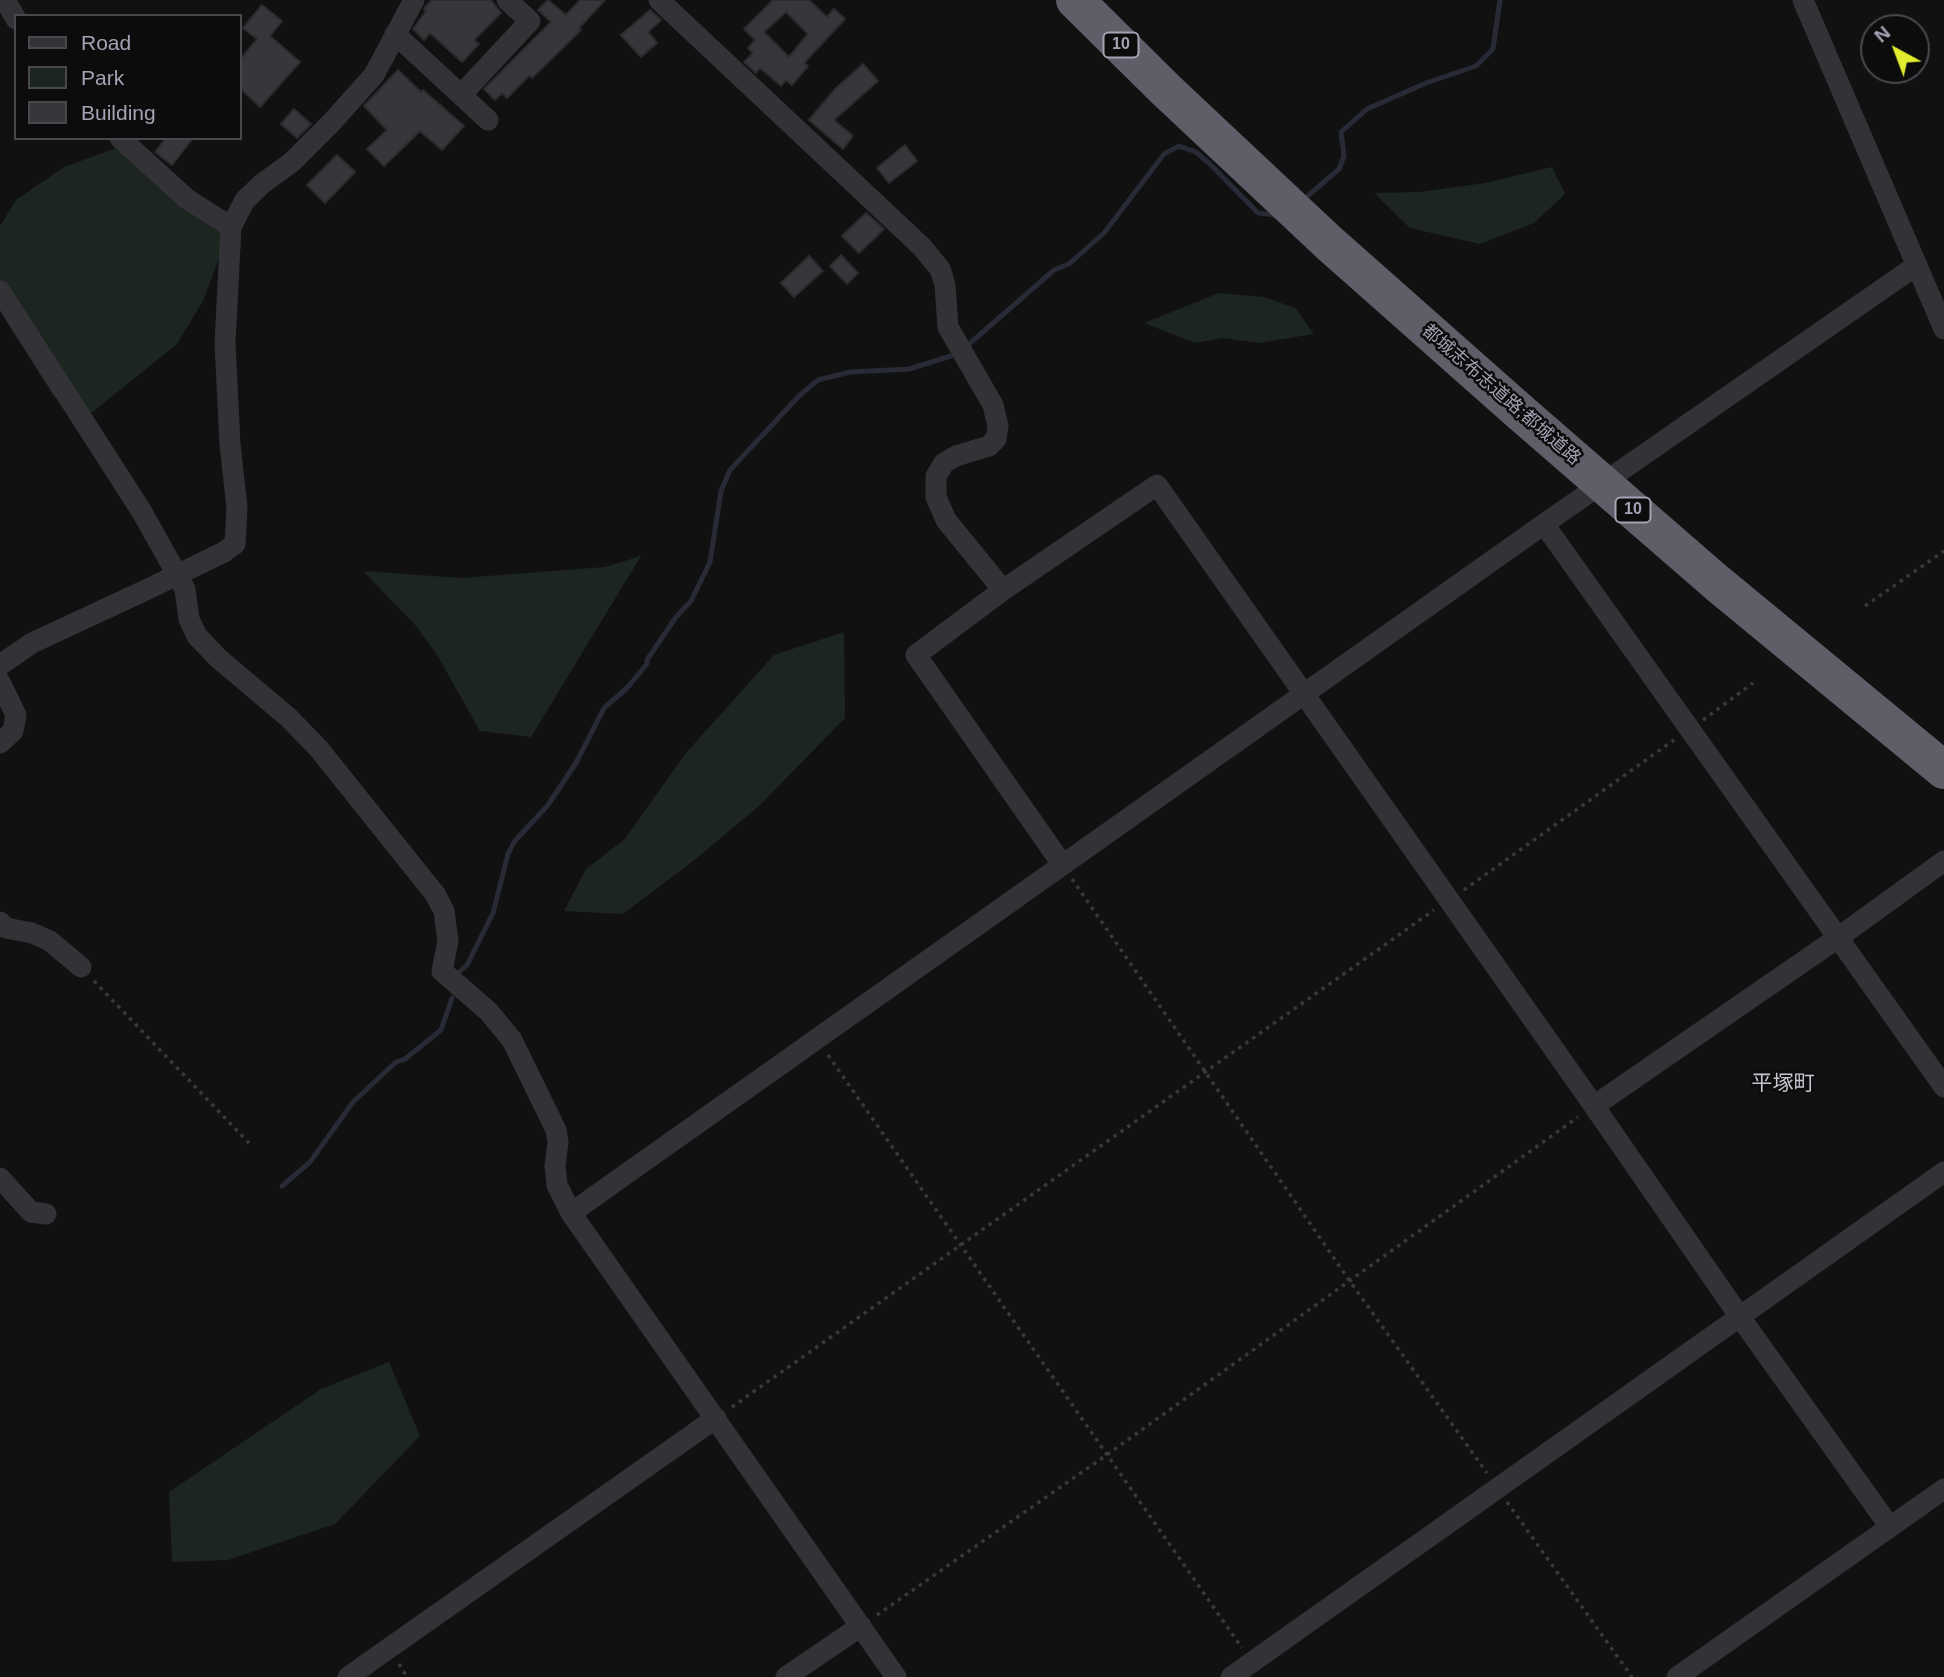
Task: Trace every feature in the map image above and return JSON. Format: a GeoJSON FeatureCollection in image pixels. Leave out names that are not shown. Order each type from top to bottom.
{"type":"FeatureCollection","features":[{"type":"Feature","properties":{"kind":"highway","name":"都城志布志道路;都城道路"},"geometry":{"type":"LineString","coordinates":[[1075,0],[1166,90],[1329,243],[1717,583],[1944,770]]}},
{"type":"Feature","properties":{"kind":"street"},"geometry":{"type":"LineString","coordinates":[[5,0],[14,16]]}},
{"type":"Feature","properties":{"kind":"street"},"geometry":{"type":"LineString","coordinates":[[461,95],[530,21],[507,0]]}},
{"type":"Feature","properties":{"kind":"street"},"geometry":{"type":"LineString","coordinates":[[659,0],[922,247],[940,269],[946,293],[948,327],[993,405],[998,426],[996,439],[989,446],[956,456],[944,463],[936,476],[936,497],[946,520],[1003,590]]}},
{"type":"Feature","properties":{"kind":"street"},"geometry":{"type":"LineString","coordinates":[[1803,0],[1944,329]]}},
{"type":"Feature","properties":{"kind":"street"},"geometry":{"type":"LineString","coordinates":[[0,665],[32,643],[224,552],[235,544],[237,508],[230,444],[225,343],[231,227],[244,200],[292,162],[374,75],[413,1]]}},
{"type":"Feature","properties":{"kind":"street"},"geometry":{"type":"LineString","coordinates":[[395,34],[488,120]]}},
{"type":"Feature","properties":{"kind":"street"},"geometry":{"type":"LineString","coordinates":[[122,140],[187,199],[231,227]]}},
{"type":"Feature","properties":{"kind":"street"},"geometry":{"type":"LineString","coordinates":[[571,1213],[1303,693],[1917,265]]}},
{"type":"Feature","properties":{"kind":"street"},"geometry":{"type":"LineString","coordinates":[[0,291],[142,512],[185,589],[189,620],[197,636],[218,658],[289,718],[319,749],[435,894],[444,911],[448,941],[442,971],[489,1012],[512,1040],[556,1130],[557,1185],[571,1213],[897,1677]]}},
{"type":"Feature","properties":{"kind":"street"},"geometry":{"type":"LineString","coordinates":[[1062,864],[916,655],[1003,590],[1157,485],[1890,1527]]}},
{"type":"Feature","properties":{"kind":"street"},"geometry":{"type":"LineString","coordinates":[[1544,524],[1944,1087]]}},
{"type":"Feature","properties":{"kind":"street"},"geometry":{"type":"LineString","coordinates":[[0,682],[16,715],[13,731],[0,743]]}},
{"type":"Feature","properties":{"kind":"street"},"geometry":{"type":"LineString","coordinates":[[1594,1106],[1944,861]]}},
{"type":"Feature","properties":{"kind":"street"},"geometry":{"type":"LineString","coordinates":[[0,922],[6,928],[32,933],[50,941],[81,967]]}},
{"type":"Feature","properties":{"kind":"street"},"geometry":{"type":"LineString","coordinates":[[1231,1677],[1258,1666],[1497,1487],[1944,1172]]}},
{"type":"Feature","properties":{"kind":"street"},"geometry":{"type":"LineString","coordinates":[[0,1178],[31,1212],[46,1214]]}},
{"type":"Feature","properties":{"kind":"street"},"geometry":{"type":"LineString","coordinates":[[348,1677],[716,1418]]}},
{"type":"Feature","properties":{"kind":"street"},"geometry":{"type":"LineString","coordinates":[[1677,1677],[1944,1489]]}},
{"type":"Feature","properties":{"kind":"street"},"geometry":{"type":"LineString","coordinates":[[786,1677],[861,1626]]}},
{"type":"Feature","properties":{"kind":"path"},"geometry":{"type":"LineString","coordinates":[[1865,607],[1944,551]]}},
{"type":"Feature","properties":{"kind":"path"},"geometry":{"type":"LineString","coordinates":[[716,1418],[1753,683]]}},
{"type":"Feature","properties":{"kind":"path"},"geometry":{"type":"LineString","coordinates":[[1062,864],[1349,1280],[1632,1677]]}},
{"type":"Feature","properties":{"kind":"path"},"geometry":{"type":"LineString","coordinates":[[81,967],[249,1143]]}},
{"type":"Feature","properties":{"kind":"path"},"geometry":{"type":"LineString","coordinates":[[816,1039],[1258,1666]]}},
{"type":"Feature","properties":{"kind":"path"},"geometry":{"type":"LineString","coordinates":[[861,1626],[1108,1454],[1594,1106]]}},
{"type":"Feature","properties":{"kind":"green space"},"geometry":{"type":"Polygon","coordinates":[[[119,147],[213,224],[220,232],[220,256],[203,301],[177,344],[89,415],[54,397],[3,316],[0,300],[0,226],[16,200],[64,167],[119,147]]]}},
{"type":"Feature","properties":{"kind":"green space"},"geometry":{"type":"Polygon","coordinates":[[[1552,167],[1565,194],[1534,223],[1480,244],[1410,228],[1374,193],[1420,192],[1485,183],[1552,167]]]}},
{"type":"Feature","properties":{"kind":"green space"},"geometry":{"type":"Polygon","coordinates":[[[1219,293],[1264,297],[1295,308],[1314,334],[1259,343],[1222,338],[1195,343],[1144,323],[1219,293]]]}},
{"type":"Feature","properties":{"kind":"green space"},"geometry":{"type":"Polygon","coordinates":[[[641,556],[531,737],[480,731],[436,653],[415,625],[363,571],[461,578],[605,567],[641,556]]]}},
{"type":"Feature","properties":{"kind":"green space"},"geometry":{"type":"Polygon","coordinates":[[[844,632],[845,718],[760,805],[697,858],[623,914],[564,911],[586,869],[625,839],[685,754],[774,655],[844,632]]]}},
{"type":"Feature","properties":{"kind":"green space"},"geometry":{"type":"Polygon","coordinates":[[[389,1362],[420,1436],[335,1524],[228,1560],[172,1562],[169,1492],[321,1389],[389,1362]]]}},
{"type":"Feature","properties":{"kind":"building"},"geometry":{"type":"Polygon","coordinates":[[[432,0],[491,0],[501,13],[474,40],[479,44],[462,62],[430,33],[424,40],[413,29],[432,0]]]}},
{"type":"Feature","properties":{"kind":"building"},"geometry":{"type":"Polygon","coordinates":[[[548,0],[566,15],[580,0],[605,0],[579,28],[581,30],[532,78],[530,75],[507,98],[502,93],[495,100],[484,89],[551,22],[538,10],[548,0]]]}},
{"type":"Feature","properties":{"kind":"building"},"geometry":{"type":"Polygon","coordinates":[[[773,0],[809,0],[827,17],[834,9],[845,19],[804,63],[808,66],[792,85],[786,80],[781,86],[760,68],[756,73],[744,62],[753,53],[748,48],[755,40],[744,29],[773,0]],[[786,12],[764,32],[789,57],[808,34],[786,12]]]}},
{"type":"Feature","properties":{"kind":"building"},"geometry":{"type":"Polygon","coordinates":[[[262,5],[282,21],[270,36],[300,62],[260,107],[242,90],[242,58],[257,39],[243,28],[262,5]]]}},
{"type":"Feature","properties":{"kind":"building"},"geometry":{"type":"Polygon","coordinates":[[[650,10],[661,20],[648,32],[657,43],[641,57],[621,35],[650,10]]]}},
{"type":"Feature","properties":{"kind":"building"},"geometry":{"type":"Polygon","coordinates":[[[863,64],[878,81],[834,120],[853,136],[843,149],[809,120],[835,89],[863,64]]]}},
{"type":"Feature","properties":{"kind":"building"},"geometry":{"type":"Polygon","coordinates":[[[398,70],[464,126],[442,150],[420,131],[384,166],[367,149],[387,130],[364,106],[398,70]]]}},
{"type":"Feature","properties":{"kind":"building"},"geometry":{"type":"Polygon","coordinates":[[[294,109],[311,124],[297,138],[281,124],[294,109]]]}},
{"type":"Feature","properties":{"kind":"building"},"geometry":{"type":"Polygon","coordinates":[[[164,140],[191,140],[172,165],[155,152],[164,140]]]}},
{"type":"Feature","properties":{"kind":"building"},"geometry":{"type":"Polygon","coordinates":[[[905,145],[917,161],[889,183],[877,168],[905,145]]]}},
{"type":"Feature","properties":{"kind":"building"},"geometry":{"type":"Polygon","coordinates":[[[337,155],[355,172],[325,203],[307,185],[337,155]]]}},
{"type":"Feature","properties":{"kind":"building"},"geometry":{"type":"Polygon","coordinates":[[[866,213],[884,229],[859,253],[842,236],[866,213]]]}},
{"type":"Feature","properties":{"kind":"building"},"geometry":{"type":"Polygon","coordinates":[[[841,255],[858,273],[847,284],[830,266],[841,255]]]}},
{"type":"Feature","properties":{"kind":"building"},"geometry":{"type":"Polygon","coordinates":[[[809,256],[823,271],[794,297],[781,283],[809,256]]]}},
{"type":"Feature","properties":{"kind":"waterway"},"geometry":{"type":"LineString","coordinates":[[1303,200],[1339,169],[1344,156],[1341,132],[1367,109],[1426,83],[1476,66],[1493,49],[1500,0]]}},
{"type":"Feature","properties":{"kind":"waterway"},"geometry":{"type":"LineString","coordinates":[[968,345],[1054,270],[1069,264],[1104,233],[1164,154],[1179,146],[1196,152],[1258,213],[1276,215]]}},
{"type":"Feature","properties":{"kind":"waterway"},"geometry":{"type":"LineString","coordinates":[[457,974],[467,965],[493,913],[508,854],[514,842],[548,805],[576,763],[604,708],[627,688],[647,664],[647,660],[676,617],[691,601],[710,562],[721,491],[730,470],[799,396],[818,380],[850,372],[909,369],[951,356]]}},
{"type":"Feature","properties":{"kind":"waterway"},"geometry":{"type":"LineString","coordinates":[[282,1186],[310,1162],[353,1102],[396,1062],[405,1059],[441,1030],[452,998]]}},
{"type":"Feature","properties":{"kind":"district","name":"平塚町"},"geometry":{"type":"Point","coordinates":[1783,1084]}}]}
